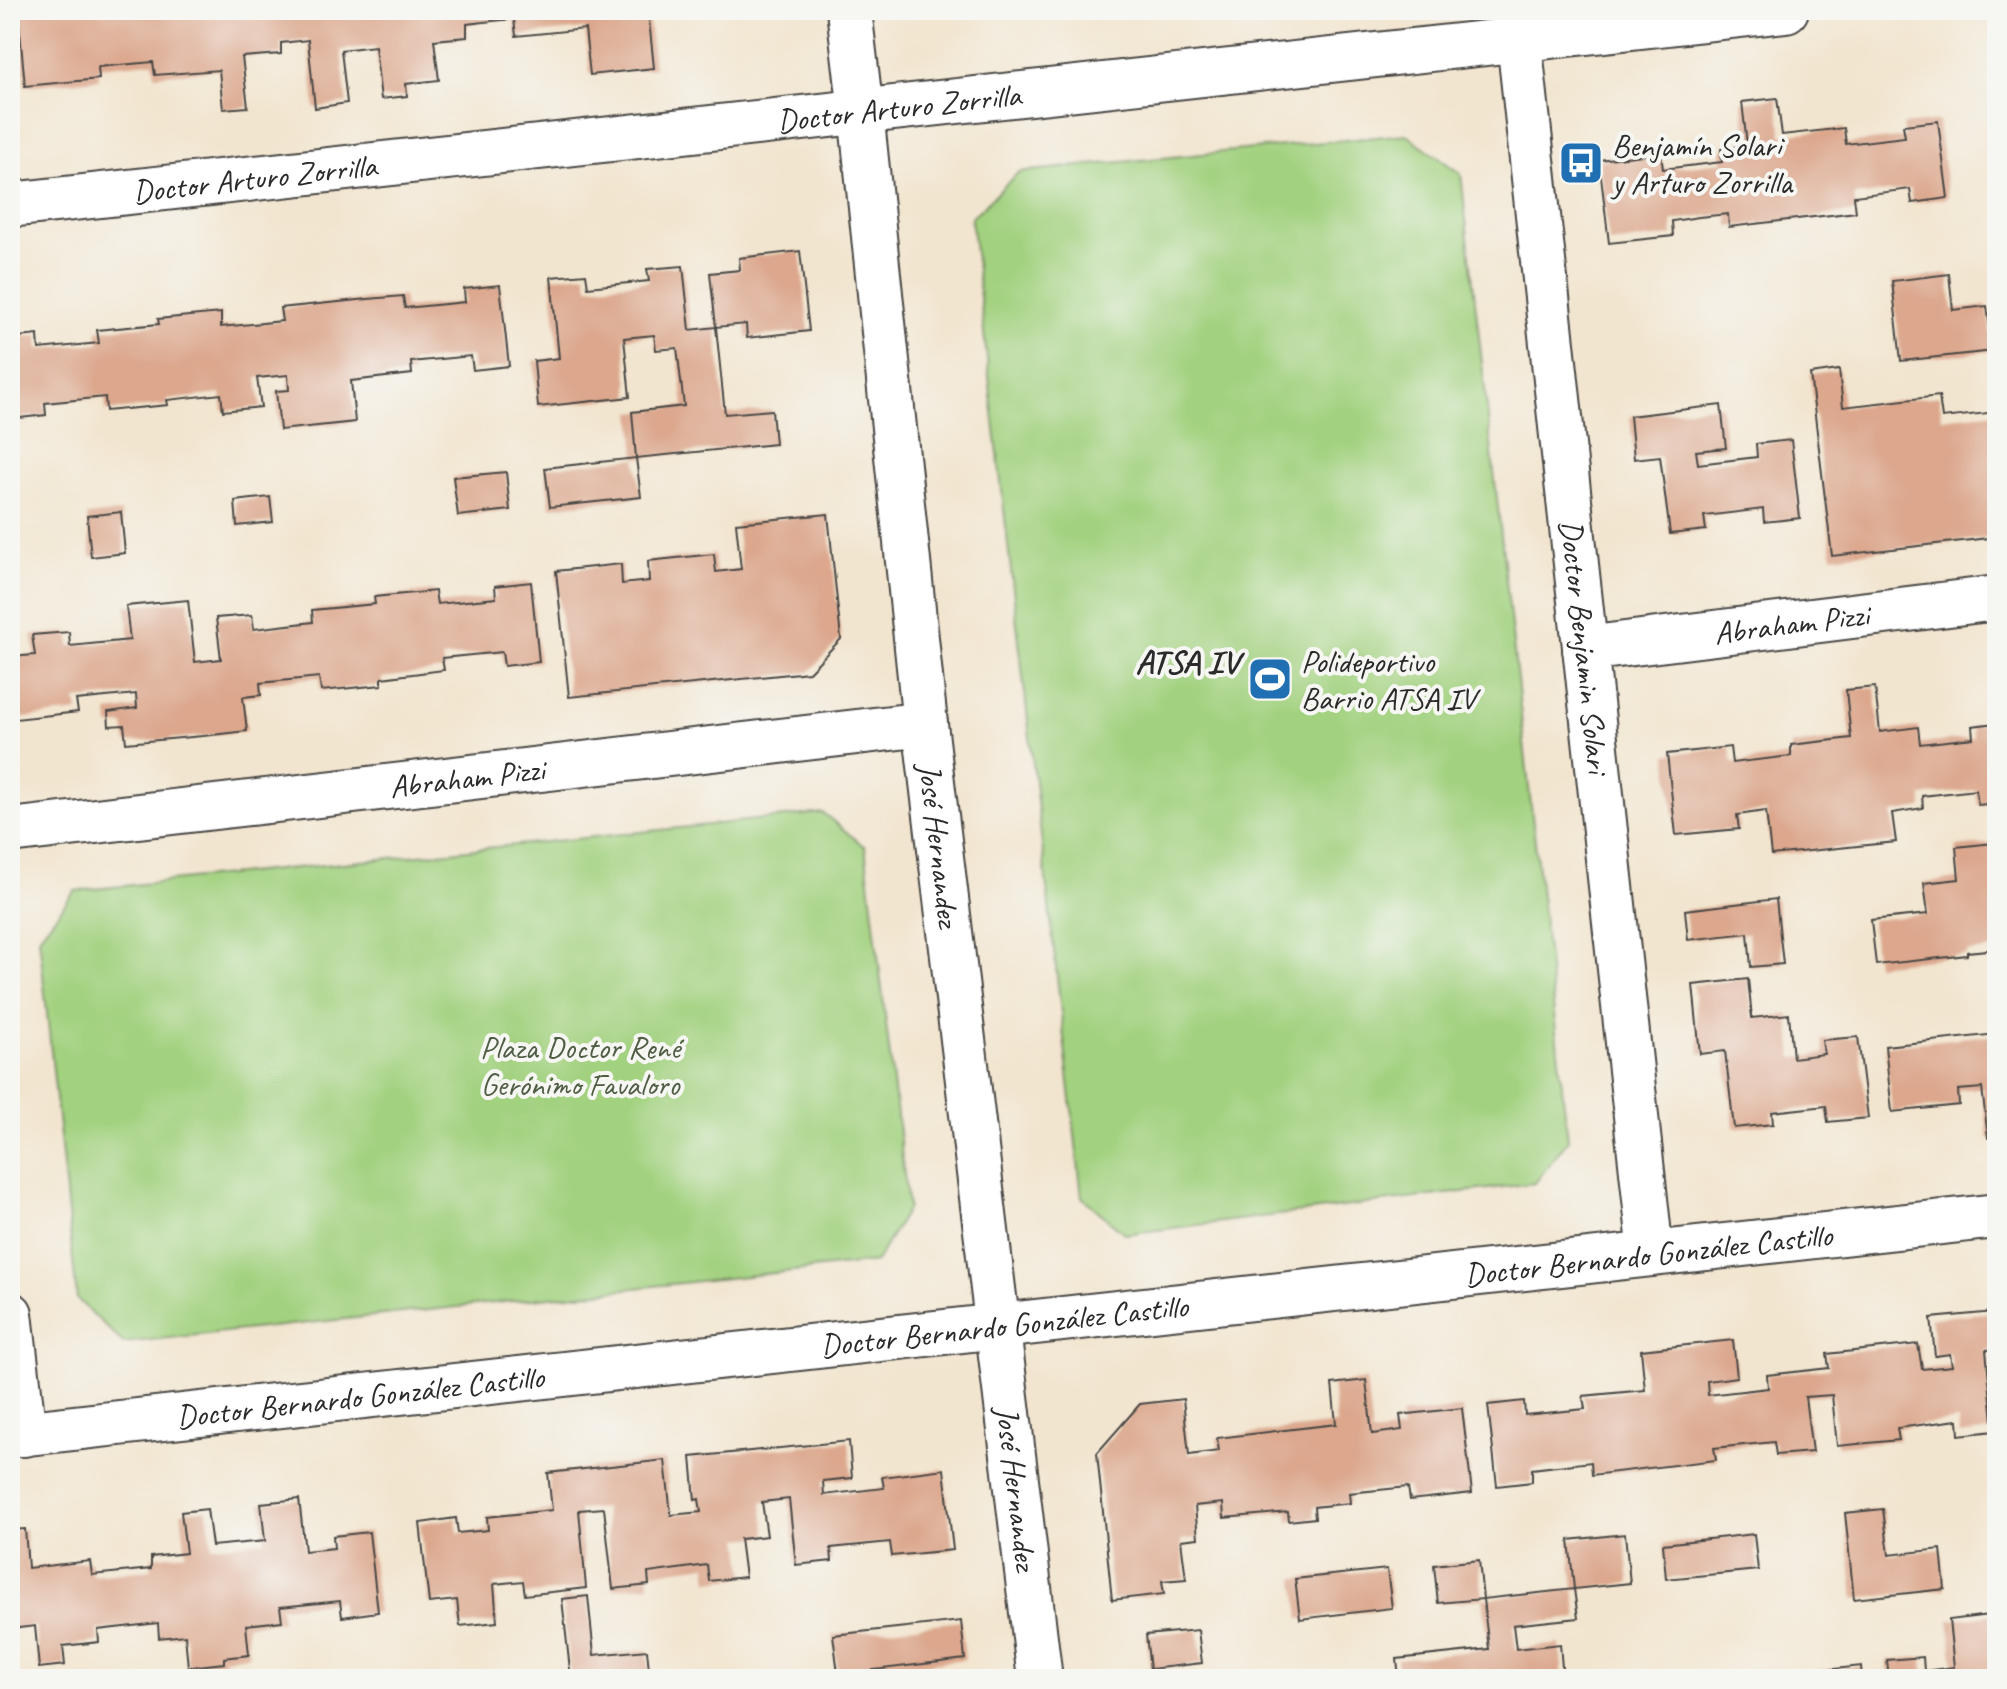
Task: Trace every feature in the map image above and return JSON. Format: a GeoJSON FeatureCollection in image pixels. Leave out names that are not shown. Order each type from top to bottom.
{"type":"FeatureCollection","features":[{"type":"Feature","properties":{"kind":"street","name":"José Hernandez"},"geometry":{"type":"LineString","coordinates":[[849,10],[925,724],[1040,1679]]}},
{"type":"Feature","properties":{"kind":"street","name":"Doctor Arturo Zorrilla"},"geometry":{"type":"LineString","coordinates":[[10,205],[1786,10]]}},
{"type":"Feature","properties":{"kind":"street","name":"Doctor Benjamin Solari"},"geometry":{"type":"LineString","coordinates":[[1519,40],[1651,1254]]}},
{"type":"Feature","properties":{"kind":"street","name":"Abraham Pizzi"},"geometry":{"type":"LineString","coordinates":[[1585,649],[1997,598]]}},
{"type":"Feature","properties":{"kind":"street","name":"Abraham Pizzi"},"geometry":{"type":"LineString","coordinates":[[10,831],[925,724]]}},
{"type":"Feature","properties":{"kind":"street","name":"Doctor Bernardo González Castillo"},"geometry":{"type":"LineString","coordinates":[[17,1434],[1997,1216]]}},
{"type":"Feature","properties":{"kind":"street"},"geometry":{"type":"LineString","coordinates":[[10,1314],[17,1434]]}},
{"type":"Feature","properties":{"kind":"green space","name":"Polideportivo Barrio ATSA IV"},"geometry":{"type":"Polygon","coordinates":[[[1406,134],[1461,174],[1568,1140],[1535,1183],[1125,1234],[1082,1197],[971,218],[1019,172],[1406,134]]]}},
{"type":"Feature","properties":{"kind":"green space","name":"Plaza Doctor René Gerónimo Favaloro"},"geometry":{"type":"Polygon","coordinates":[[[823,813],[865,847],[908,1208],[876,1262],[123,1343],[77,1299],[39,937],[75,891],[823,813]]]}},
{"type":"Feature","properties":{"kind":"building"},"geometry":{"type":"Polygon","coordinates":[[[18,10],[94,10],[95,13],[188,10],[188,14],[213,10],[648,10],[654,68],[590,75],[585,29],[516,36],[514,19],[492,21],[467,24],[467,37],[434,40],[439,80],[406,84],[407,96],[381,99],[375,46],[341,50],[347,103],[315,108],[308,40],[281,43],[281,54],[242,57],[248,107],[223,109],[219,70],[155,75],[153,62],[98,67],[99,79],[25,86],[18,10]]]}},
{"type":"Feature","properties":{"kind":"building"},"geometry":{"type":"Polygon","coordinates":[[[1777,98],[1782,135],[1844,128],[1846,144],[1905,137],[1903,125],[1938,121],[1948,198],[1912,203],[1910,189],[1854,196],[1856,212],[1729,227],[1728,214],[1699,217],[1672,221],[1673,236],[1609,243],[1599,160],[1661,153],[1663,169],[1722,162],[1721,149],[1747,145],[1742,102],[1777,98]]]}},
{"type":"Feature","properties":{"kind":"building"},"geometry":{"type":"Polygon","coordinates":[[[1997,121],[1997,142],[1995,142],[1993,122],[1997,121]]]}},
{"type":"Feature","properties":{"kind":"building"},"geometry":{"type":"Polygon","coordinates":[[[800,251],[809,331],[747,338],[746,324],[716,327],[710,273],[740,270],[739,258],[800,251]]]}},
{"type":"Feature","properties":{"kind":"building"},"geometry":{"type":"Polygon","coordinates":[[[683,266],[690,330],[716,327],[725,414],[772,410],[775,444],[636,458],[632,412],[684,406],[677,348],[656,350],[654,335],[624,338],[630,397],[538,407],[534,361],[559,358],[551,277],[586,274],[588,287],[649,281],[647,269],[683,266]]]}},
{"type":"Feature","properties":{"kind":"building"},"geometry":{"type":"Polygon","coordinates":[[[1949,274],[1953,310],[1987,306],[1993,351],[1901,361],[1892,281],[1949,274]]]}},
{"type":"Feature","properties":{"kind":"building"},"geometry":{"type":"Polygon","coordinates":[[[500,285],[509,366],[473,370],[471,356],[411,362],[412,374],[351,381],[355,422],[280,430],[276,391],[289,390],[288,375],[257,378],[261,407],[223,411],[221,394],[167,400],[168,405],[106,411],[105,397],[45,403],[46,415],[11,419],[10,338],[38,335],[39,349],[99,343],[97,330],[159,324],[158,319],[221,313],[221,327],[282,321],[280,308],[403,296],[405,308],[465,302],[464,289],[500,285]]]}},
{"type":"Feature","properties":{"kind":"building"},"geometry":{"type":"Polygon","coordinates":[[[1839,370],[1843,407],[1939,396],[1942,418],[1997,412],[1997,537],[1832,556],[1810,374],[1839,370]]]}},
{"type":"Feature","properties":{"kind":"building"},"geometry":{"type":"Polygon","coordinates":[[[1721,405],[1726,448],[1696,451],[1698,464],[1757,457],[1756,444],[1791,440],[1800,518],[1764,522],[1763,509],[1704,516],[1706,530],[1670,534],[1660,456],[1634,459],[1630,416],[1721,405]]]}},
{"type":"Feature","properties":{"kind":"building"},"geometry":{"type":"Polygon","coordinates":[[[636,458],[641,497],[550,507],[545,468],[636,458]]]}},
{"type":"Feature","properties":{"kind":"building"},"geometry":{"type":"Polygon","coordinates":[[[506,472],[510,510],[458,516],[453,477],[506,472]]]}},
{"type":"Feature","properties":{"kind":"building"},"geometry":{"type":"Polygon","coordinates":[[[270,497],[273,522],[237,526],[235,501],[270,497]]]}},
{"type":"Feature","properties":{"kind":"building"},"geometry":{"type":"Polygon","coordinates":[[[121,512],[125,553],[91,557],[87,516],[121,512]]]}},
{"type":"Feature","properties":{"kind":"building"},"geometry":{"type":"Polygon","coordinates":[[[828,514],[841,639],[809,672],[569,697],[556,571],[621,564],[622,584],[649,581],[648,561],[714,554],[716,572],[741,569],[736,523],[828,514]]]}},
{"type":"Feature","properties":{"kind":"building"},"geometry":{"type":"Polygon","coordinates":[[[531,582],[539,662],[504,666],[502,652],[442,658],[444,670],[382,678],[382,685],[321,691],[319,677],[260,683],[261,695],[243,697],[247,731],[203,736],[126,743],[124,725],[109,726],[108,712],[137,708],[136,694],[76,700],[78,712],[16,719],[10,657],[35,655],[32,635],[69,632],[70,646],[130,640],[126,606],[188,600],[195,662],[221,659],[216,618],[252,615],[254,629],[313,622],[312,610],[375,604],[374,597],[435,591],[437,604],[496,598],[495,586],[531,582]]]}},
{"type":"Feature","properties":{"kind":"building"},"geometry":{"type":"Polygon","coordinates":[[[1875,687],[1880,732],[1918,727],[1920,744],[1973,738],[1972,726],[1997,723],[1997,803],[1978,805],[1976,790],[1922,796],[1923,808],[1892,813],[1896,842],[1771,855],[1766,811],[1737,815],[1739,829],[1676,835],[1667,754],[1730,747],[1732,763],[1791,756],[1791,745],[1851,738],[1846,690],[1875,687]]]}},
{"type":"Feature","properties":{"kind":"building"},"geometry":{"type":"Polygon","coordinates":[[[1994,843],[1997,949],[1876,965],[1871,920],[1928,914],[1924,883],[1959,879],[1956,847],[1994,843]]]}},
{"type":"Feature","properties":{"kind":"building"},"geometry":{"type":"Polygon","coordinates":[[[1776,899],[1783,964],[1751,967],[1748,933],[1688,940],[1685,910],[1776,899]]]}},
{"type":"Feature","properties":{"kind":"building"},"geometry":{"type":"Polygon","coordinates":[[[1748,979],[1752,1018],[1789,1014],[1793,1058],[1824,1054],[1822,1040],[1858,1037],[1868,1118],[1828,1122],[1826,1106],[1772,1112],[1773,1124],[1734,1128],[1725,1051],[1700,1054],[1693,985],[1748,979]]]}},
{"type":"Feature","properties":{"kind":"building"},"geometry":{"type":"Polygon","coordinates":[[[1997,1034],[1997,1137],[1988,1138],[1982,1088],[1958,1090],[1959,1105],[1892,1112],[1885,1046],[1997,1034]]]}},
{"type":"Feature","properties":{"kind":"building"},"geometry":{"type":"Polygon","coordinates":[[[1994,1312],[1997,1349],[1986,1350],[1994,1431],[1959,1435],[1958,1420],[1897,1428],[1899,1440],[1837,1446],[1832,1395],[1805,1397],[1812,1452],[1776,1455],[1774,1442],[1714,1448],[1716,1460],[1592,1475],[1591,1462],[1532,1469],[1532,1482],[1497,1486],[1488,1405],[1524,1401],[1525,1415],[1585,1409],[1583,1396],[1645,1390],[1641,1350],[1733,1340],[1737,1377],[1707,1381],[1708,1395],[1768,1388],[1767,1375],[1829,1368],[1827,1354],[1918,1344],[1922,1369],[1952,1366],[1950,1354],[1935,1356],[1931,1318],[1994,1312]]]}},
{"type":"Feature","properties":{"kind":"building"},"geometry":{"type":"Polygon","coordinates":[[[1366,1380],[1372,1434],[1402,1430],[1400,1415],[1462,1408],[1472,1493],[1410,1500],[1408,1487],[1349,1493],[1350,1503],[1314,1507],[1315,1518],[1289,1521],[1288,1512],[1224,1518],[1223,1503],[1195,1506],[1198,1538],[1181,1540],[1186,1579],[1162,1581],[1164,1594],[1112,1600],[1097,1453],[1140,1404],[1183,1399],[1189,1455],[1219,1451],[1217,1438],[1336,1424],[1332,1384],[1366,1380]]]}},
{"type":"Feature","properties":{"kind":"building"},"geometry":{"type":"Polygon","coordinates":[[[849,1441],[852,1478],[823,1481],[824,1495],[884,1488],[882,1477],[944,1469],[953,1550],[892,1556],[890,1542],[831,1548],[832,1561],[796,1565],[789,1499],[762,1502],[767,1536],[740,1539],[745,1577],[709,1581],[707,1565],[648,1573],[649,1585],[613,1589],[604,1508],[579,1510],[586,1588],[525,1595],[523,1581],[494,1584],[497,1622],[460,1626],[457,1600],[429,1603],[420,1523],[456,1518],[458,1533],[488,1530],[487,1517],[552,1510],[548,1473],[665,1460],[671,1515],[701,1512],[699,1499],[695,1500],[691,1457],[849,1441]]]}},
{"type":"Feature","properties":{"kind":"building"},"geometry":{"type":"Polygon","coordinates":[[[299,1499],[305,1551],[334,1548],[333,1536],[369,1532],[378,1612],[342,1617],[340,1601],[280,1607],[282,1621],[246,1625],[249,1655],[224,1658],[224,1663],[188,1667],[185,1635],[159,1638],[158,1623],[98,1630],[99,1642],[63,1646],[65,1665],[39,1668],[35,1626],[10,1629],[10,1530],[25,1529],[28,1568],[90,1561],[92,1575],[151,1569],[151,1557],[186,1553],[181,1512],[207,1509],[212,1546],[265,1541],[261,1503],[299,1499]]]}},
{"type":"Feature","properties":{"kind":"building"},"geometry":{"type":"Polygon","coordinates":[[[1883,1509],[1889,1555],[1941,1549],[1945,1589],[1854,1599],[1845,1513],[1883,1509]]]}},
{"type":"Feature","properties":{"kind":"building"},"geometry":{"type":"Polygon","coordinates":[[[1625,1534],[1630,1583],[1574,1589],[1569,1540],[1625,1534]]]}},
{"type":"Feature","properties":{"kind":"building"},"geometry":{"type":"Polygon","coordinates":[[[1754,1534],[1758,1570],[1666,1579],[1663,1544],[1754,1534]]]}},
{"type":"Feature","properties":{"kind":"building"},"geometry":{"type":"Polygon","coordinates":[[[1479,1560],[1483,1599],[1438,1603],[1434,1565],[1479,1560]]]}},
{"type":"Feature","properties":{"kind":"building"},"geometry":{"type":"Polygon","coordinates":[[[1387,1569],[1392,1608],[1300,1619],[1295,1579],[1387,1569]]]}},
{"type":"Feature","properties":{"kind":"building"},"geometry":{"type":"Polygon","coordinates":[[[1574,1589],[1578,1618],[1513,1625],[1516,1649],[1560,1644],[1563,1679],[1399,1679],[1397,1659],[1489,1649],[1483,1599],[1574,1589]]]}},
{"type":"Feature","properties":{"kind":"building"},"geometry":{"type":"Polygon","coordinates":[[[588,1596],[594,1655],[647,1650],[650,1679],[571,1679],[562,1599],[588,1596]]]}},
{"type":"Feature","properties":{"kind":"building"},"geometry":{"type":"Polygon","coordinates":[[[1997,1614],[1997,1679],[1889,1679],[1887,1660],[1923,1657],[1924,1671],[1954,1667],[1949,1620],[1997,1614]]]}},
{"type":"Feature","properties":{"kind":"building"},"geometry":{"type":"Polygon","coordinates":[[[961,1621],[965,1659],[873,1670],[875,1679],[799,1679],[838,1673],[833,1635],[961,1621]]]}},
{"type":"Feature","properties":{"kind":"building"},"geometry":{"type":"Polygon","coordinates":[[[1198,1630],[1202,1663],[1150,1669],[1146,1635],[1198,1630]]]}},
{"type":"Feature","properties":{"kind":"building"},"geometry":{"type":"Polygon","coordinates":[[[1861,1666],[1862,1679],[1800,1679],[1799,1673],[1861,1666]]]}},
{"type":"Feature","properties":{"kind":"place","name":"Benjamín Solari y Arturo Zorrilla"},"geometry":{"type":"Point","coordinates":[1581,163]}},
{"type":"Feature","properties":{"kind":"place","name":"Polideportivo Barrio ATSA IV"},"geometry":{"type":"Point","coordinates":[1270,679]}},
{"type":"Feature","properties":{"kind":"district","name":"ATSA IV"},"geometry":{"type":"Point","coordinates":[1187,661]}}]}
